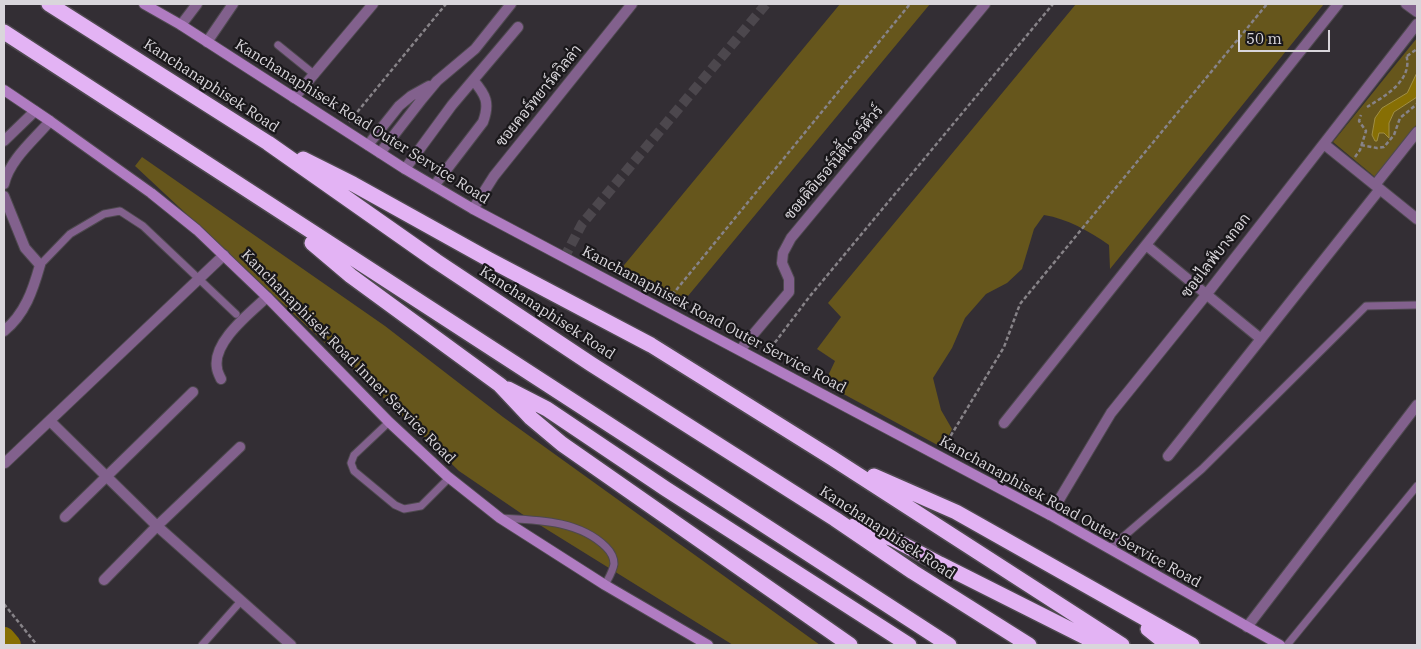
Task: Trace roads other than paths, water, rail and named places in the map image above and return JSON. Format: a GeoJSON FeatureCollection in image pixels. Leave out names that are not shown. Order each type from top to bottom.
{"type":"FeatureCollection","features":[{"type":"Feature","properties":{"kind":"highway","name":"Kanchanaphisek Road"},"geometry":{"type":"LineString","coordinates":[[49,4],[268,143],[436,261],[583,358],[1029,645]]}},
{"type":"Feature","properties":{"kind":"highway"},"geometry":{"type":"LineString","coordinates":[[4,32],[266,204],[949,645]]}},
{"type":"Feature","properties":{"kind":"highway"},"geometry":{"type":"LineString","coordinates":[[268,143],[352,184],[488,259],[652,345],[832,458],[1122,645]]}},
{"type":"Feature","properties":{"kind":"highway"},"geometry":{"type":"LineString","coordinates":[[266,204],[351,276],[500,385],[531,418],[562,444],[850,645]]}},
{"type":"Feature","properties":{"kind":"highway"},"geometry":{"type":"LineString","coordinates":[[500,385],[527,397],[547,409],[666,489],[909,645]]}},
{"type":"Feature","properties":{"kind":"highway"},"geometry":{"type":"LineString","coordinates":[[832,458],[956,512],[1192,645]]}},
{"type":"Feature","properties":{"kind":"highway"},"geometry":{"type":"LineString","coordinates":[[836,520],[893,539],[1101,645]]}},
{"type":"Feature","properties":{"kind":"highway"},"geometry":{"type":"LineString","coordinates":[[1118,604],[1168,645]]}},
{"type":"Feature","properties":{"kind":"main road","name":"Kanchanaphisek Road Outer Service Road"},"geometry":{"type":"LineString","coordinates":[[144,4],[181,25],[405,169],[473,209],[1050,515],[1280,645]]}},
{"type":"Feature","properties":{"kind":"main road","name":"Kanchanaphisek Road Inner Service Road"},"geometry":{"type":"LineString","coordinates":[[5,93],[50,121],[175,212],[267,296],[389,422],[449,478],[500,518],[605,585],[706,645]]}},
{"type":"Feature","properties":{"kind":"street"},"geometry":{"type":"LineString","coordinates":[[181,25],[198,4]]}},
{"type":"Feature","properties":{"kind":"street"},"geometry":{"type":"LineString","coordinates":[[207,42],[233,4]]}},
{"type":"Feature","properties":{"kind":"street"},"geometry":{"type":"LineString","coordinates":[[294,98],[373,4]]}},
{"type":"Feature","properties":{"kind":"street"},"geometry":{"type":"LineString","coordinates":[[380,153],[437,81],[474,49],[511,4]]}},
{"type":"Feature","properties":{"kind":"street","name":"ซอยคอร์ทยาร์ดวิลล่า"},"geometry":{"type":"LineString","coordinates":[[473,209],[494,176],[632,4]]}},
{"type":"Feature","properties":{"kind":"street","name":"ซอยดิอิเธอร์นิตี้เวอร์ดัวร์"},"geometry":{"type":"LineString","coordinates":[[740,350],[789,292],[789,279],[782,263],[783,253],[791,238],[986,4]]}},
{"type":"Feature","properties":{"kind":"street"},"geometry":{"type":"LineString","coordinates":[[1004,423],[1338,4]]}},
{"type":"Feature","properties":{"kind":"street"},"geometry":{"type":"LineString","coordinates":[[1406,4],[1417,12]]}},
{"type":"Feature","properties":{"kind":"street","name":"ซอยไลฟ์บางกอก"},"geometry":{"type":"LineString","coordinates":[[1050,515],[1111,413],[1206,295],[1417,24]]}},
{"type":"Feature","properties":{"kind":"street"},"geometry":{"type":"LineString","coordinates":[[405,169],[452,105],[518,27]]}},
{"type":"Feature","properties":{"kind":"street"},"geometry":{"type":"LineString","coordinates":[[434,186],[483,122],[487,102],[483,92],[473,80]]}},
{"type":"Feature","properties":{"kind":"street"},"geometry":{"type":"LineString","coordinates":[[368,145],[399,106],[410,96],[437,81]]}},
{"type":"Feature","properties":{"kind":"street"},"geometry":{"type":"LineString","coordinates":[[4,141],[35,111]]}},
{"type":"Feature","properties":{"kind":"street"},"geometry":{"type":"LineString","coordinates":[[4,184],[6,176],[15,161],[50,121]]}},
{"type":"Feature","properties":{"kind":"street"},"geometry":{"type":"LineString","coordinates":[[1168,456],[1262,339],[1417,132]]}},
{"type":"Feature","properties":{"kind":"street"},"geometry":{"type":"LineString","coordinates":[[1324,144],[1417,219]]}},
{"type":"Feature","properties":{"kind":"street"},"geometry":{"type":"LineString","coordinates":[[4,196],[25,248],[40,265],[27,302],[15,322],[4,331]]}},
{"type":"Feature","properties":{"kind":"street"},"geometry":{"type":"LineString","coordinates":[[1146,244],[1262,339]]}},
{"type":"Feature","properties":{"kind":"street"},"geometry":{"type":"LineString","coordinates":[[6,464],[224,255]]}},
{"type":"Feature","properties":{"kind":"street"},"geometry":{"type":"LineString","coordinates":[[221,379],[216,367],[221,346],[230,333],[267,296]]}},
{"type":"Feature","properties":{"kind":"street"},"geometry":{"type":"LineString","coordinates":[[66,517],[193,392]]}},
{"type":"Feature","properties":{"kind":"street"},"geometry":{"type":"LineString","coordinates":[[1247,626],[1417,405]]}},
{"type":"Feature","properties":{"kind":"street"},"geometry":{"type":"LineString","coordinates":[[50,421],[157,526],[291,645]]}},
{"type":"Feature","properties":{"kind":"street"},"geometry":{"type":"LineString","coordinates":[[104,580],[157,526],[240,447]]}},
{"type":"Feature","properties":{"kind":"lane"},"geometry":{"type":"LineString","coordinates":[[278,45],[315,75]]}},
{"type":"Feature","properties":{"kind":"lane"},"geometry":{"type":"LineString","coordinates":[[40,265],[70,234],[104,214],[120,211],[143,226],[236,314]]}},
{"type":"Feature","properties":{"kind":"lane"},"geometry":{"type":"LineString","coordinates":[[1109,548],[1202,470],[1366,306],[1417,305]]}},
{"type":"Feature","properties":{"kind":"lane"},"geometry":{"type":"LineString","coordinates":[[389,422],[354,456],[351,463],[354,472],[395,505],[404,509],[420,506],[449,478]]}},
{"type":"Feature","properties":{"kind":"lane"},"geometry":{"type":"LineString","coordinates":[[1287,645],[1417,486]]}},
{"type":"Feature","properties":{"kind":"lane"},"geometry":{"type":"LineString","coordinates":[[500,518],[546,520],[584,531],[596,537],[613,556],[614,564],[605,585]]}},
{"type":"Feature","properties":{"kind":"lane"},"geometry":{"type":"LineString","coordinates":[[202,645],[240,601]]}},
{"type":"Feature","properties":{"kind":"waterway"},"geometry":{"type":"LineString","coordinates":[[4,638],[10,645]]}},
{"type":"Feature","properties":{"kind":"tunnel"},"geometry":{"type":"LineString","coordinates":[[564,258],[582,224],[766,4]]}}]}
